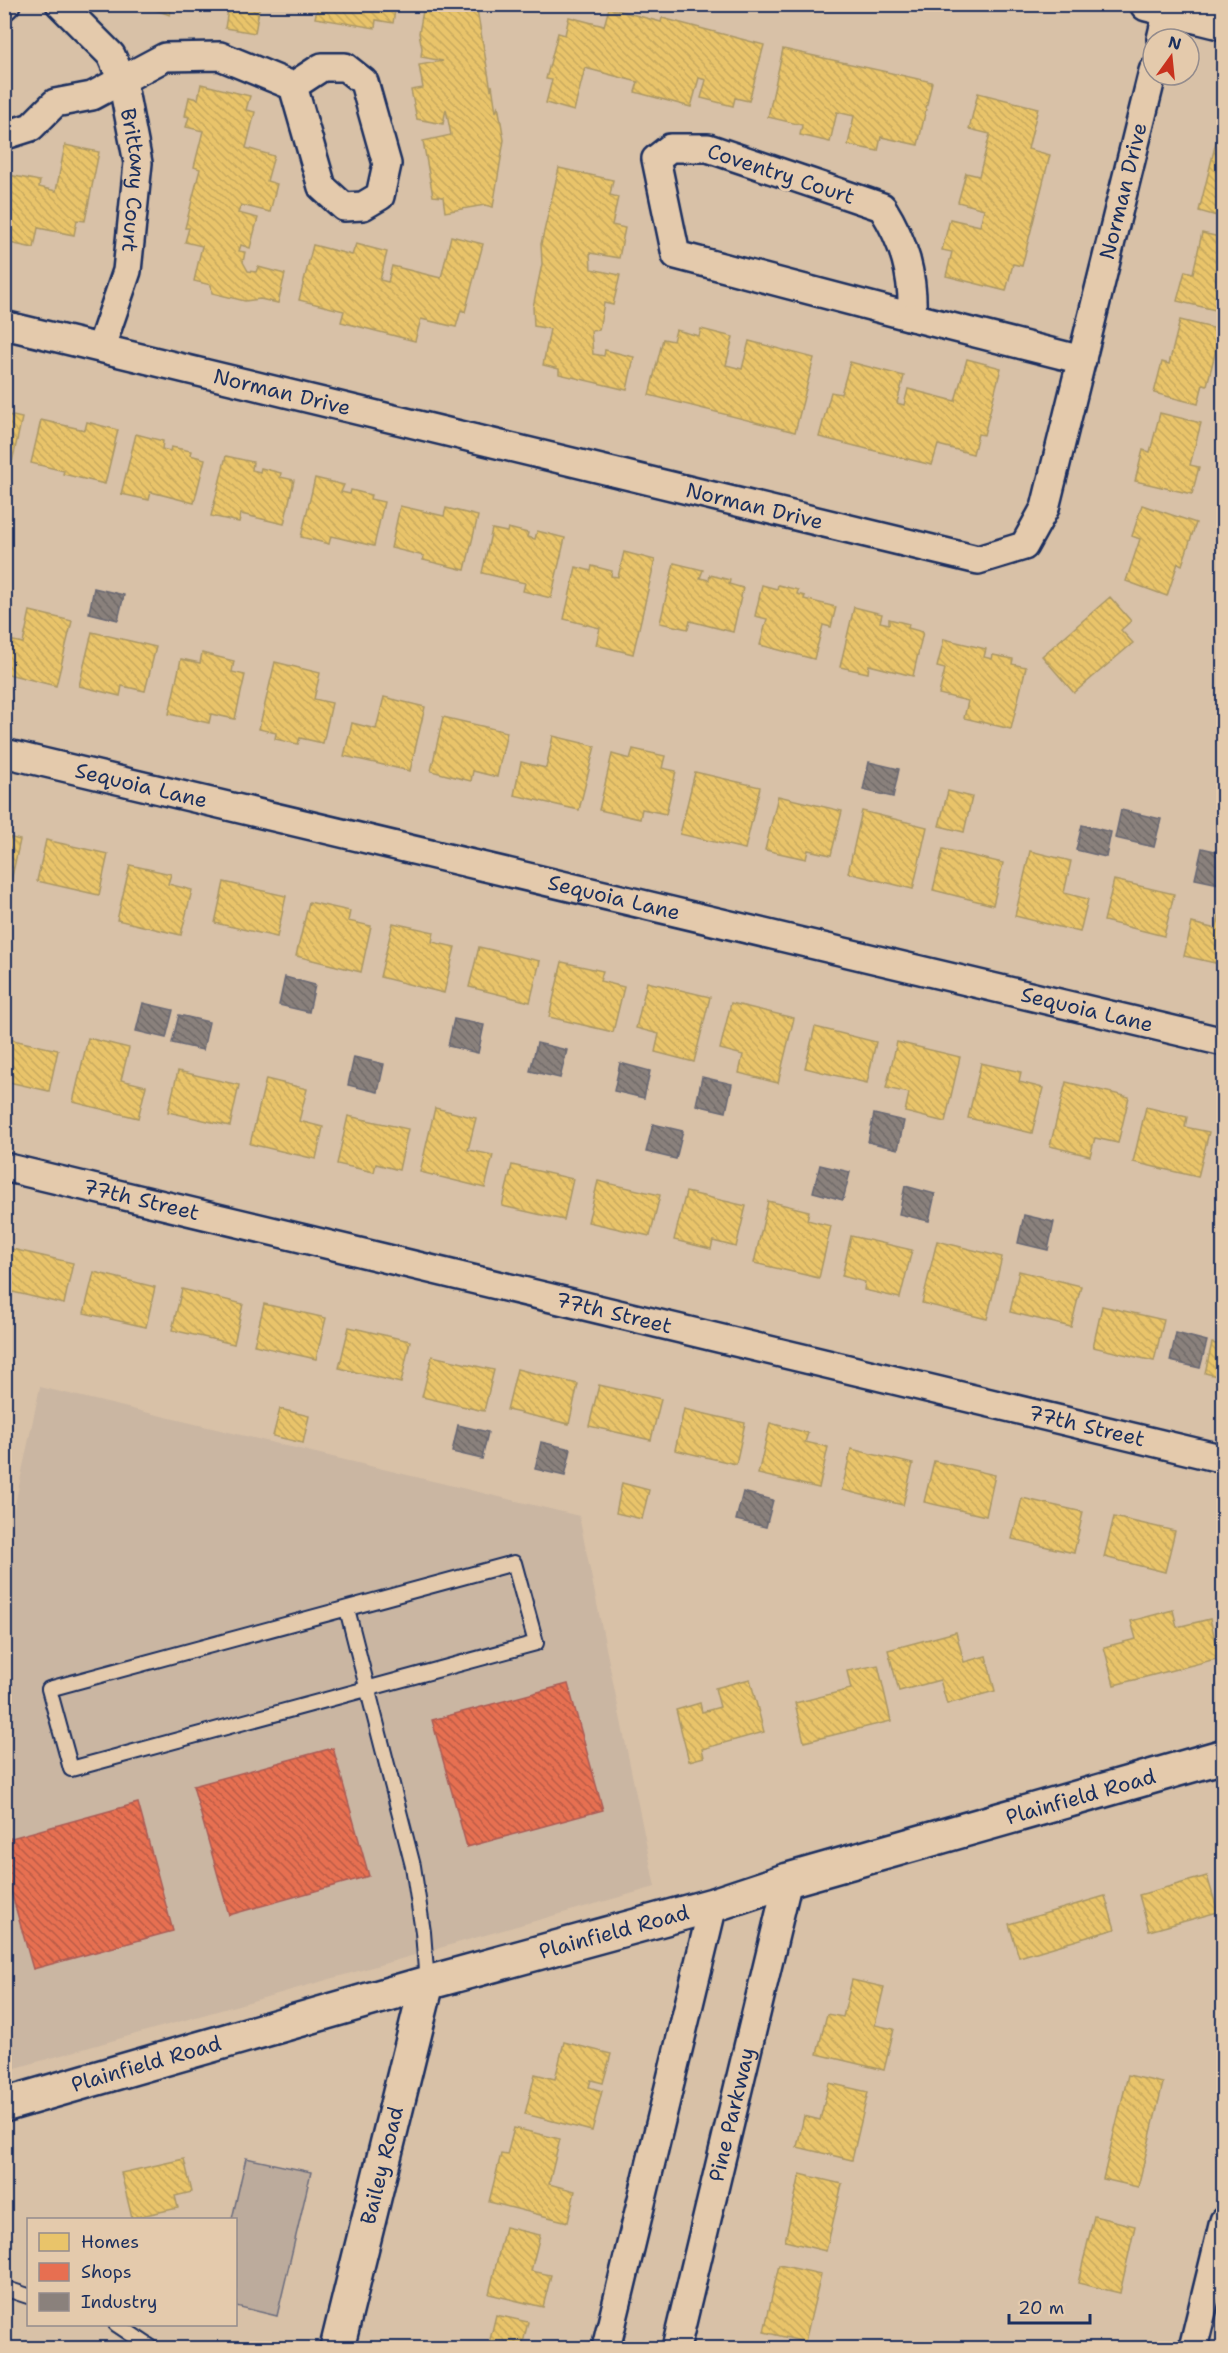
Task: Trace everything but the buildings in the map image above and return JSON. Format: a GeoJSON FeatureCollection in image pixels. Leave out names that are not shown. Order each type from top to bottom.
{"type":"FeatureCollection","features":[{"type":"Feature","properties":{"kind":"main road"},"geometry":{"type":"LineString","coordinates":[[1159,18],[1224,23]]}},
{"type":"Feature","properties":{"kind":"main road","name":"Plainfield Road"},"geometry":{"type":"LineString","coordinates":[[4,2104],[427,1983],[713,1905],[788,1880],[1224,1756]]}},
{"type":"Feature","properties":{"kind":"main road","name":"Bailey Road"},"geometry":{"type":"LineString","coordinates":[[337,2349],[427,1983]]}},
{"type":"Feature","properties":{"kind":"street","name":"Brittany Court"},"geometry":{"type":"LineString","coordinates":[[60,4],[111,55],[122,80],[138,163],[127,271],[101,347]]}},
{"type":"Feature","properties":{"kind":"street"},"geometry":{"type":"LineString","coordinates":[[122,80],[165,57],[220,56],[293,86]]}},
{"type":"Feature","properties":{"kind":"street"},"geometry":{"type":"LineString","coordinates":[[322,67],[345,67],[364,82],[387,164],[380,196],[363,206],[344,207],[322,187],[293,86],[322,67]]}},
{"type":"Feature","properties":{"kind":"street","name":"Brittany Court"},"geometry":{"type":"LineString","coordinates":[[4,131],[9,134],[31,127],[55,103],[92,96],[122,80]]}},
{"type":"Feature","properties":{"kind":"street","name":"Norman Drive"},"geometry":{"type":"LineString","coordinates":[[4,325],[978,560],[1024,546],[1045,508],[1149,87]]}},
{"type":"Feature","properties":{"kind":"street","name":"Coventry Court"},"geometry":{"type":"LineString","coordinates":[[912,317],[914,291],[906,257],[893,225],[882,207],[708,148],[670,148],[656,159],[676,255],[912,317],[1082,360]]}},
{"type":"Feature","properties":{"kind":"street","name":"Sequoia Lane"},"geometry":{"type":"LineString","coordinates":[[4,753],[1224,1042]]}},
{"type":"Feature","properties":{"kind":"street","name":"77th Street"},"geometry":{"type":"LineString","coordinates":[[4,1167],[1224,1459]]}},
{"type":"Feature","properties":{"kind":"street","name":"Pine Parkway"},"geometry":{"type":"LineString","coordinates":[[676,2349],[788,1880]]}},
{"type":"Feature","properties":{"kind":"street"},"geometry":{"type":"LineString","coordinates":[[606,2349],[713,1905]]}},
{"type":"Feature","properties":{"kind":"street"},"geometry":{"type":"LineString","coordinates":[[1192,2349],[1224,2221]]}},
{"type":"Feature","properties":{"kind":"lane"},"geometry":{"type":"LineString","coordinates":[[514,1563],[537,1643],[369,1689],[71,1769],[49,1689],[514,1563]]}},
{"type":"Feature","properties":{"kind":"lane"},"geometry":{"type":"LineString","coordinates":[[347,1609],[413,1866],[423,1932],[427,1983]]}},
{"type":"Feature","properties":{"kind":"lane"},"geometry":{"type":"LineString","coordinates":[[4,2288],[27,2296]]}},
{"type":"Feature","properties":{"kind":"lane"},"geometry":{"type":"LineString","coordinates":[[118,2326],[152,2349]]}},
{"type":"Feature","properties":{"kind":"shaded area"},"geometry":{"type":"Polygon","coordinates":[[[40,1387],[579,1516],[655,1887],[5,2071],[4,1556],[40,1387]]]}},
{"type":"Feature","properties":{"kind":"shaded area"},"geometry":{"type":"Polygon","coordinates":[[[246,2158],[311,2172],[277,2316],[237,2306],[237,2218],[232,2218],[246,2158]]]}}]}
